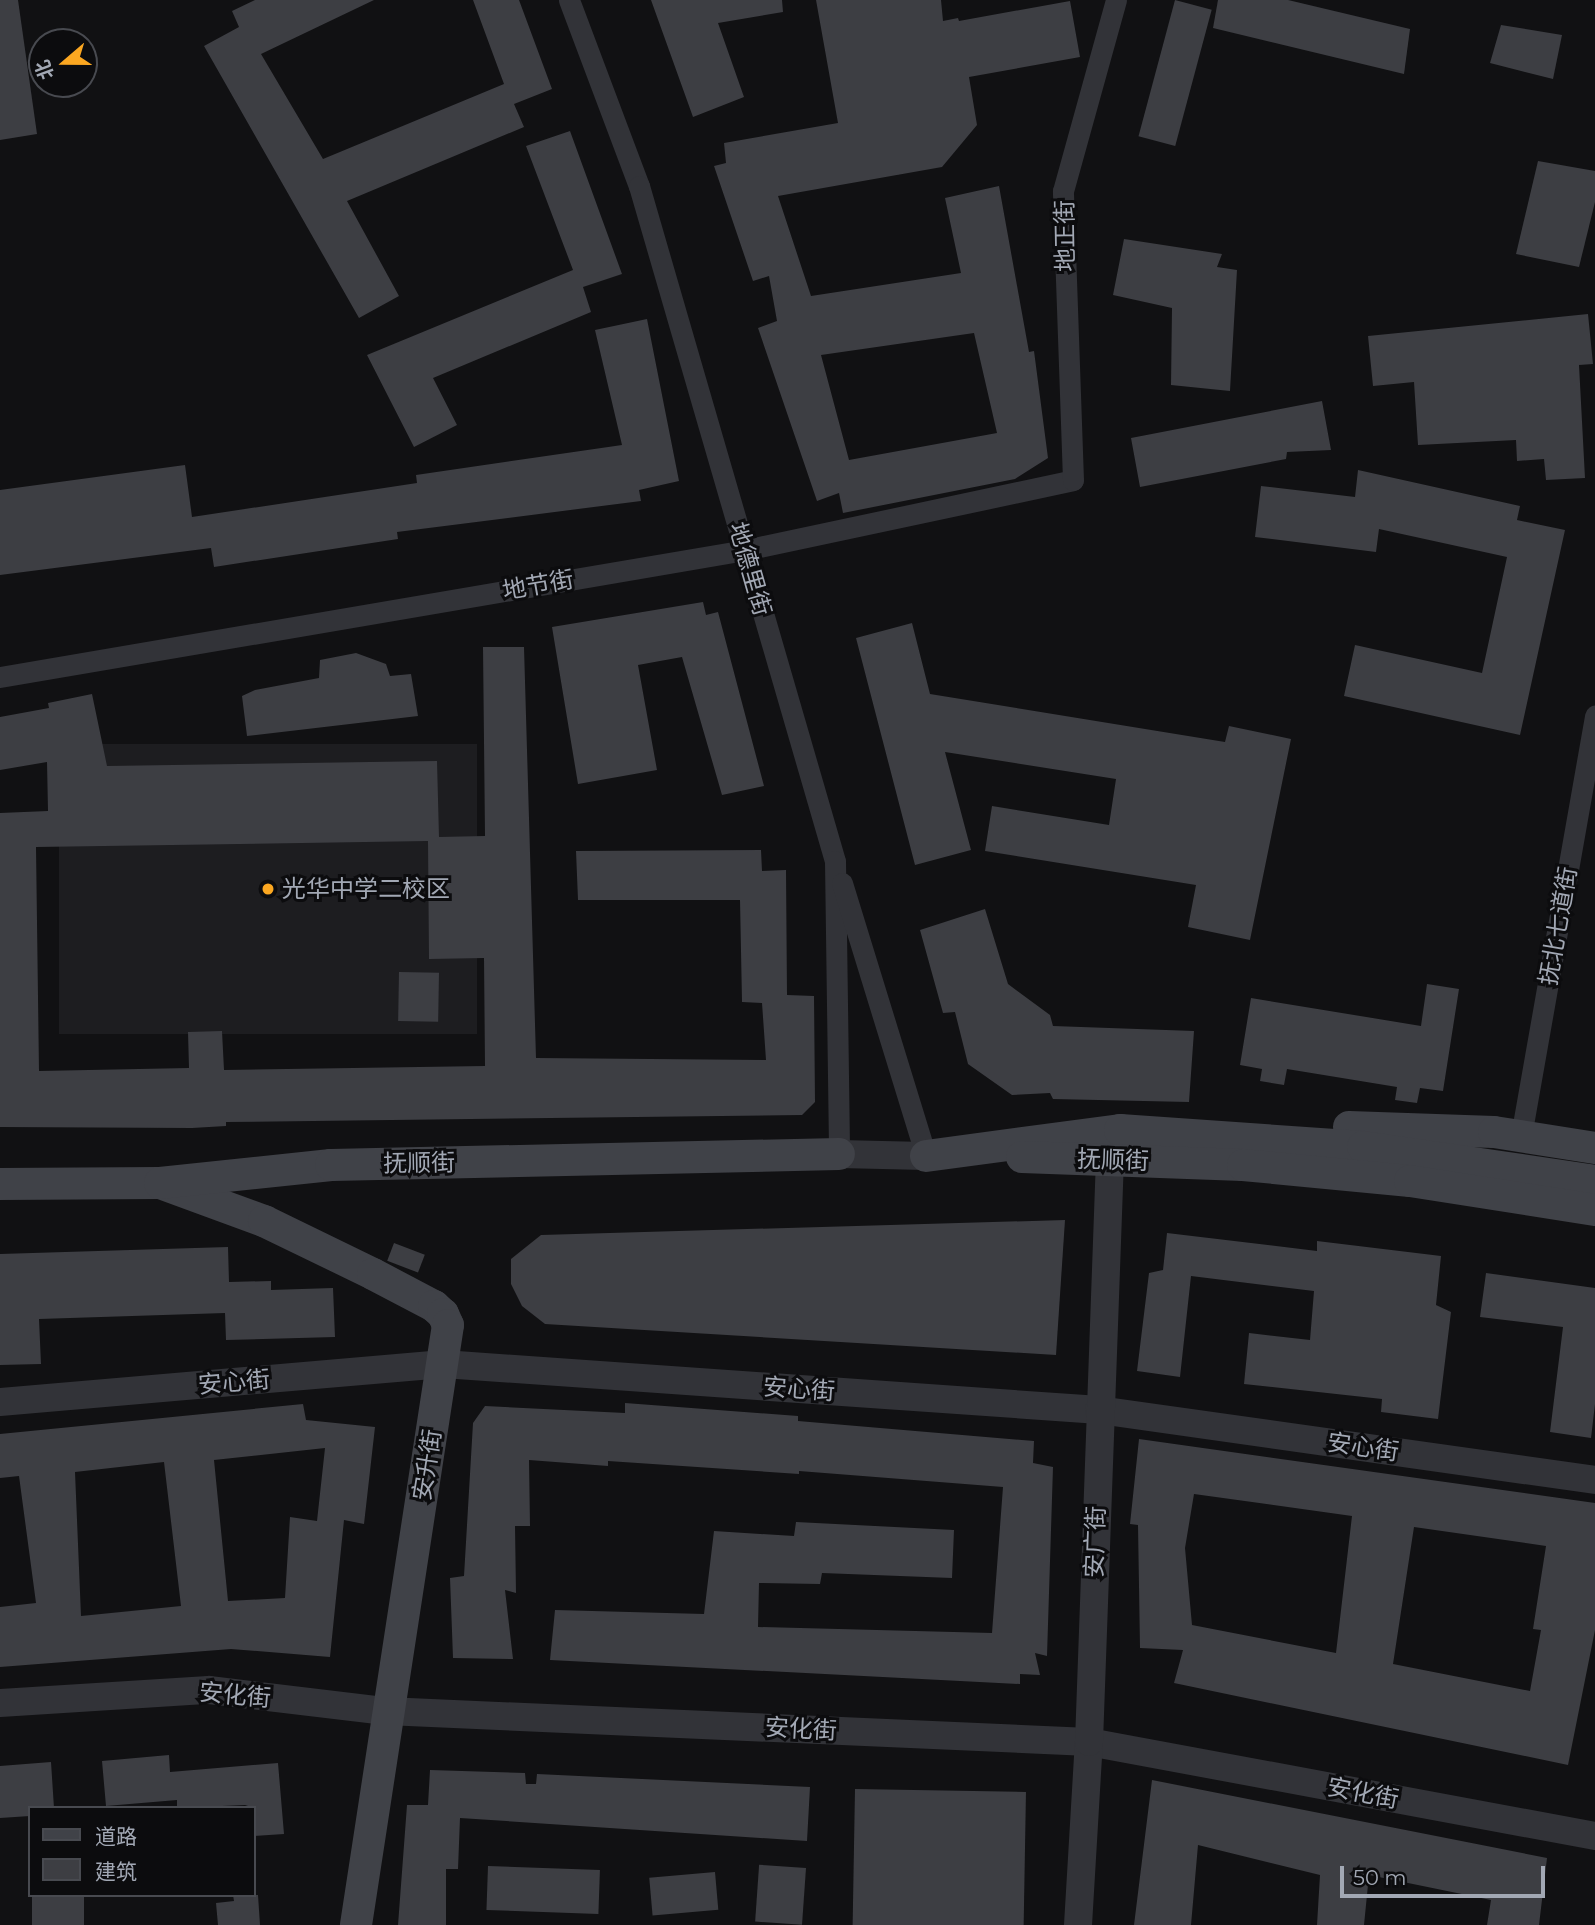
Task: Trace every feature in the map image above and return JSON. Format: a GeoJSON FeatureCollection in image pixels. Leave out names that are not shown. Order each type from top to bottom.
{"type":"FeatureCollection","features":[{"type":"Feature","properties":{"kind":"main road","name":"抚顺街"},"geometry":{"type":"LineString","coordinates":[[1223,1136],[1340,1127],[1494,1132],[1595,1147]]}},
{"type":"Feature","properties":{"kind":"main road","name":"抚顺街"},"geometry":{"type":"LineString","coordinates":[[926,1156],[1120,1130],[1363,1147],[1595,1181]]}},
{"type":"Feature","properties":{"kind":"main road","name":"抚顺街"},"geometry":{"type":"LineString","coordinates":[[0,1184],[160,1183],[331,1165],[839,1154]]}},
{"type":"Feature","properties":{"kind":"main road","name":"抚顺街"},"geometry":{"type":"LineString","coordinates":[[926,1156],[1110,1159],[1243,1165],[1410,1181],[1595,1210]]}},
{"type":"Feature","properties":{"kind":"main road","name":"安升街"},"geometry":{"type":"LineString","coordinates":[[160,1183],[264,1221],[434,1307],[448,1325],[386,1711],[356,1925]]}},
{"type":"Feature","properties":{"kind":"street","name":"地德里街"},"geometry":{"type":"LineString","coordinates":[[569,0],[639,186],[835,861],[839,1154]]}},
{"type":"Feature","properties":{"kind":"street","name":"地正街"},"geometry":{"type":"LineString","coordinates":[[1073,480],[1063,191],[1116,0]]}},
{"type":"Feature","properties":{"kind":"street","name":"地节街"},"geometry":{"type":"LineString","coordinates":[[0,677],[745,550],[1073,480]]}},
{"type":"Feature","properties":{"kind":"street","name":"抚北七道街"},"geometry":{"type":"LineString","coordinates":[[1521,1136],[1595,715]]}},
{"type":"Feature","properties":{"kind":"street"},"geometry":{"type":"LineString","coordinates":[[835,861],[926,1156],[839,1154]]}},
{"type":"Feature","properties":{"kind":"street","name":"安广街"},"geometry":{"type":"LineString","coordinates":[[1078,1925],[1089,1742],[1110,1159]]}},
{"type":"Feature","properties":{"kind":"street","name":"安心街"},"geometry":{"type":"LineString","coordinates":[[0,1402],[443,1364],[1099,1410],[1595,1480]]}},
{"type":"Feature","properties":{"kind":"street","name":"安化街"},"geometry":{"type":"LineString","coordinates":[[0,1703],[209,1689],[386,1711],[1089,1742],[1595,1836]]}},
{"type":"Feature","properties":{"kind":"shaded area","name":"光华中学二校区"},"geometry":{"type":"Polygon","coordinates":[[[59,744],[477,744],[477,1034],[59,1034],[59,744]]]}},
{"type":"Feature","properties":{"kind":"building"},"geometry":{"type":"Polygon","coordinates":[[[0,0],[18,0],[28,71],[28,98],[32,98],[37,134],[0,140],[0,0]]]}},
{"type":"Feature","properties":{"kind":"building"},"geometry":{"type":"Polygon","coordinates":[[[255,0],[374,0],[261,54],[323,159],[504,84],[473,0],[519,0],[552,89],[514,104],[524,127],[347,201],[399,296],[359,318],[204,46],[239,27],[232,11],[255,0]]]}},
{"type":"Feature","properties":{"kind":"building"},"geometry":{"type":"Polygon","coordinates":[[[651,0],[782,0],[783,12],[718,23],[744,97],[693,117],[651,0]]]}},
{"type":"Feature","properties":{"kind":"building"},"geometry":{"type":"Polygon","coordinates":[[[816,0],[941,0],[943,21],[958,18],[959,21],[1070,1],[1080,57],[969,77],[977,125],[942,167],[778,196],[811,296],[961,273],[945,198],[999,186],[1029,352],[1034,351],[1048,458],[1015,479],[843,513],[839,493],[817,501],[758,328],[777,321],[769,276],[753,281],[714,166],[726,163],[724,143],[838,123],[816,0]],[[974,333],[821,355],[849,460],[997,433],[974,333]]]}},
{"type":"Feature","properties":{"kind":"building"},"geometry":{"type":"Polygon","coordinates":[[[1175,0],[1212,10],[1175,146],[1139,136],[1175,0]]]}},
{"type":"Feature","properties":{"kind":"building"},"geometry":{"type":"Polygon","coordinates":[[[1218,0],[1288,0],[1410,29],[1404,74],[1213,28],[1218,0]]]}},
{"type":"Feature","properties":{"kind":"building"},"geometry":{"type":"Polygon","coordinates":[[[1501,25],[1562,35],[1553,79],[1490,63],[1501,25]]]}},
{"type":"Feature","properties":{"kind":"building"},"geometry":{"type":"Polygon","coordinates":[[[570,131],[622,274],[583,287],[591,312],[433,378],[457,425],[414,447],[367,355],[573,270],[526,146],[570,131]]]}},
{"type":"Feature","properties":{"kind":"building"},"geometry":{"type":"Polygon","coordinates":[[[1538,161],[1595,171],[1595,202],[1579,267],[1516,254],[1538,161]]]}},
{"type":"Feature","properties":{"kind":"building"},"geometry":{"type":"Polygon","coordinates":[[[1124,239],[1222,254],[1217,267],[1237,270],[1230,391],[1171,385],[1172,308],[1113,295],[1124,239]]]}},
{"type":"Feature","properties":{"kind":"building"},"geometry":{"type":"Polygon","coordinates":[[[1588,314],[1593,364],[1579,365],[1585,478],[1546,480],[1544,459],[1517,461],[1516,440],[1418,445],[1414,382],[1373,386],[1368,336],[1588,314]]]}},
{"type":"Feature","properties":{"kind":"building"},"geometry":{"type":"Polygon","coordinates":[[[647,319],[679,481],[639,490],[641,501],[397,532],[398,539],[214,567],[211,548],[0,575],[0,490],[185,465],[192,517],[417,483],[416,475],[622,445],[595,330],[647,319]]]}},
{"type":"Feature","properties":{"kind":"building"},"geometry":{"type":"Polygon","coordinates":[[[1322,401],[1331,450],[1287,452],[1286,459],[1140,487],[1131,438],[1322,401]]]}},
{"type":"Feature","properties":{"kind":"building"},"geometry":{"type":"Polygon","coordinates":[[[1358,470],[1520,506],[1517,520],[1565,530],[1520,735],[1344,696],[1355,645],[1482,673],[1507,557],[1379,529],[1376,552],[1255,537],[1261,486],[1355,497],[1358,470]]]}},
{"type":"Feature","properties":{"kind":"building"},"geometry":{"type":"Polygon","coordinates":[[[703,602],[706,615],[718,612],[764,786],[722,795],[682,657],[638,665],[657,770],[578,784],[552,627],[703,602]]]}},
{"type":"Feature","properties":{"kind":"building"},"geometry":{"type":"Polygon","coordinates":[[[912,623],[930,694],[1225,742],[1229,726],[1291,739],[1250,940],[1188,927],[1196,885],[985,851],[992,806],[1109,825],[1116,779],[945,752],[971,850],[915,865],[856,638],[912,623]]]}},
{"type":"Feature","properties":{"kind":"building"},"geometry":{"type":"Polygon","coordinates":[[[483,647],[524,647],[536,1058],[766,1060],[762,1003],[742,1002],[740,900],[578,900],[576,851],[761,850],[762,871],[786,870],[787,995],[814,996],[815,1102],[802,1115],[226,1122],[226,1126],[192,1128],[0,1127],[0,813],[48,811],[47,762],[0,770],[0,717],[49,708],[48,703],[92,694],[107,766],[437,761],[439,837],[485,836],[483,647]],[[428,841],[36,847],[39,1071],[189,1068],[188,1032],[222,1031],[224,1070],[485,1066],[484,958],[429,959],[428,841]]]}},
{"type":"Feature","properties":{"kind":"building"},"geometry":{"type":"Polygon","coordinates":[[[356,653],[386,664],[390,676],[411,674],[418,716],[247,736],[242,696],[255,690],[319,678],[320,660],[356,653]]]}},
{"type":"Feature","properties":{"kind":"building"},"geometry":{"type":"Polygon","coordinates":[[[985,909],[1008,984],[1050,1015],[1053,1026],[1194,1031],[1189,1102],[1053,1099],[1050,1093],[1012,1095],[968,1064],[955,1012],[943,1013],[920,930],[985,909]]]}},
{"type":"Feature","properties":{"kind":"building"},"geometry":{"type":"Polygon","coordinates":[[[399,972],[439,973],[438,1022],[398,1021],[399,972]]]}},
{"type":"Feature","properties":{"kind":"building"},"geometry":{"type":"Polygon","coordinates":[[[1427,984],[1459,989],[1443,1091],[1420,1088],[1417,1103],[1395,1100],[1397,1087],[1287,1069],[1284,1085],[1260,1081],[1262,1069],[1240,1065],[1251,998],[1421,1026],[1427,984]]]}},
{"type":"Feature","properties":{"kind":"building"},"geometry":{"type":"Polygon","coordinates":[[[1065,1220],[1056,1355],[545,1324],[522,1306],[511,1284],[511,1259],[541,1235],[1065,1220]]]}},
{"type":"Feature","properties":{"kind":"building"},"geometry":{"type":"Polygon","coordinates":[[[1167,1233],[1317,1251],[1317,1241],[1441,1256],[1436,1305],[1451,1312],[1438,1419],[1381,1412],[1382,1399],[1244,1384],[1249,1333],[1310,1340],[1314,1291],[1191,1276],[1180,1377],[1137,1371],[1149,1273],[1163,1270],[1167,1233]]]}},
{"type":"Feature","properties":{"kind":"building"},"geometry":{"type":"Polygon","coordinates":[[[394,1243],[425,1255],[418,1273],[387,1261],[394,1243]]]}},
{"type":"Feature","properties":{"kind":"building"},"geometry":{"type":"Polygon","coordinates":[[[228,1247],[229,1282],[271,1281],[271,1290],[333,1288],[335,1337],[226,1340],[225,1313],[39,1319],[41,1364],[0,1365],[0,1254],[228,1247]]]}},
{"type":"Feature","properties":{"kind":"building"},"geometry":{"type":"Polygon","coordinates":[[[1486,1273],[1595,1288],[1595,1404],[1591,1438],[1550,1432],[1563,1327],[1480,1317],[1486,1273]]]}},
{"type":"Feature","properties":{"kind":"building"},"geometry":{"type":"Polygon","coordinates":[[[625,1403],[798,1416],[798,1421],[1034,1441],[1033,1463],[1053,1467],[1047,1656],[1035,1653],[1040,1675],[1020,1674],[1020,1684],[550,1660],[555,1610],[704,1614],[714,1531],[794,1536],[796,1522],[954,1530],[952,1578],[822,1573],[820,1584],[759,1583],[758,1627],[992,1633],[1003,1487],[799,1471],[799,1474],[608,1461],[608,1466],[529,1460],[530,1526],[515,1526],[516,1593],[505,1590],[513,1659],[453,1658],[450,1578],[464,1576],[473,1423],[485,1406],[625,1413],[625,1403]]]}},
{"type":"Feature","properties":{"kind":"building"},"geometry":{"type":"Polygon","coordinates":[[[303,1404],[306,1420],[375,1427],[364,1524],[344,1520],[330,1657],[231,1649],[0,1667],[0,1607],[36,1603],[19,1476],[0,1478],[0,1434],[303,1404]],[[325,1448],[214,1460],[228,1601],[285,1598],[290,1517],[317,1521],[325,1448]],[[164,1462],[75,1472],[81,1616],[181,1606],[164,1462]]]}},
{"type":"Feature","properties":{"kind":"building"},"geometry":{"type":"Polygon","coordinates":[[[1139,1439],[1595,1503],[1595,1630],[1568,1765],[1174,1683],[1183,1650],[1140,1648],[1138,1525],[1130,1524],[1139,1439]],[[1194,1494],[1185,1548],[1192,1625],[1336,1653],[1352,1516],[1194,1494]],[[1414,1527],[1393,1664],[1530,1691],[1541,1630],[1533,1629],[1546,1546],[1414,1527]]]}},
{"type":"Feature","properties":{"kind":"building"},"geometry":{"type":"Polygon","coordinates":[[[169,1755],[170,1772],[278,1763],[284,1834],[256,1836],[256,1806],[177,1806],[177,1800],[106,1806],[102,1761],[169,1755]]]}},
{"type":"Feature","properties":{"kind":"building"},"geometry":{"type":"Polygon","coordinates":[[[51,1762],[54,1806],[28,1806],[28,1816],[0,1818],[0,1766],[51,1762]]]}},
{"type":"Feature","properties":{"kind":"building"},"geometry":{"type":"Polygon","coordinates":[[[430,1770],[525,1773],[526,1784],[536,1784],[537,1774],[810,1787],[807,1841],[460,1818],[458,1869],[446,1869],[446,1925],[398,1925],[407,1805],[428,1805],[430,1770]]]}},
{"type":"Feature","properties":{"kind":"building"},"geometry":{"type":"Polygon","coordinates":[[[1152,1780],[1547,1858],[1539,1925],[1487,1925],[1491,1900],[1369,1875],[1364,1925],[1317,1925],[1320,1875],[1198,1845],[1191,1925],[1134,1925],[1152,1780]]]}},
{"type":"Feature","properties":{"kind":"building"},"geometry":{"type":"Polygon","coordinates":[[[855,1789],[1026,1792],[1024,1925],[853,1925],[855,1789]]]}},
{"type":"Feature","properties":{"kind":"building"},"geometry":{"type":"Polygon","coordinates":[[[759,1865],[806,1868],[802,1925],[755,1922],[759,1865]]]}},
{"type":"Feature","properties":{"kind":"building"},"geometry":{"type":"Polygon","coordinates":[[[488,1866],[600,1870],[598,1914],[486,1910],[488,1866]]]}},
{"type":"Feature","properties":{"kind":"building"},"geometry":{"type":"Polygon","coordinates":[[[715,1872],[718,1910],[653,1916],[649,1878],[715,1872]]]}},
{"type":"Feature","properties":{"kind":"building"},"geometry":{"type":"Polygon","coordinates":[[[258,1895],[260,1925],[218,1925],[216,1903],[234,1901],[233,1897],[258,1895]]]}},
{"type":"Feature","properties":{"kind":"building"},"geometry":{"type":"Polygon","coordinates":[[[32,1897],[84,1897],[84,1925],[32,1925],[32,1897]]]}},
{"type":"Feature","properties":{"kind":"place","name":"光华中学二校区"},"geometry":{"type":"Point","coordinates":[268,889]}}]}
